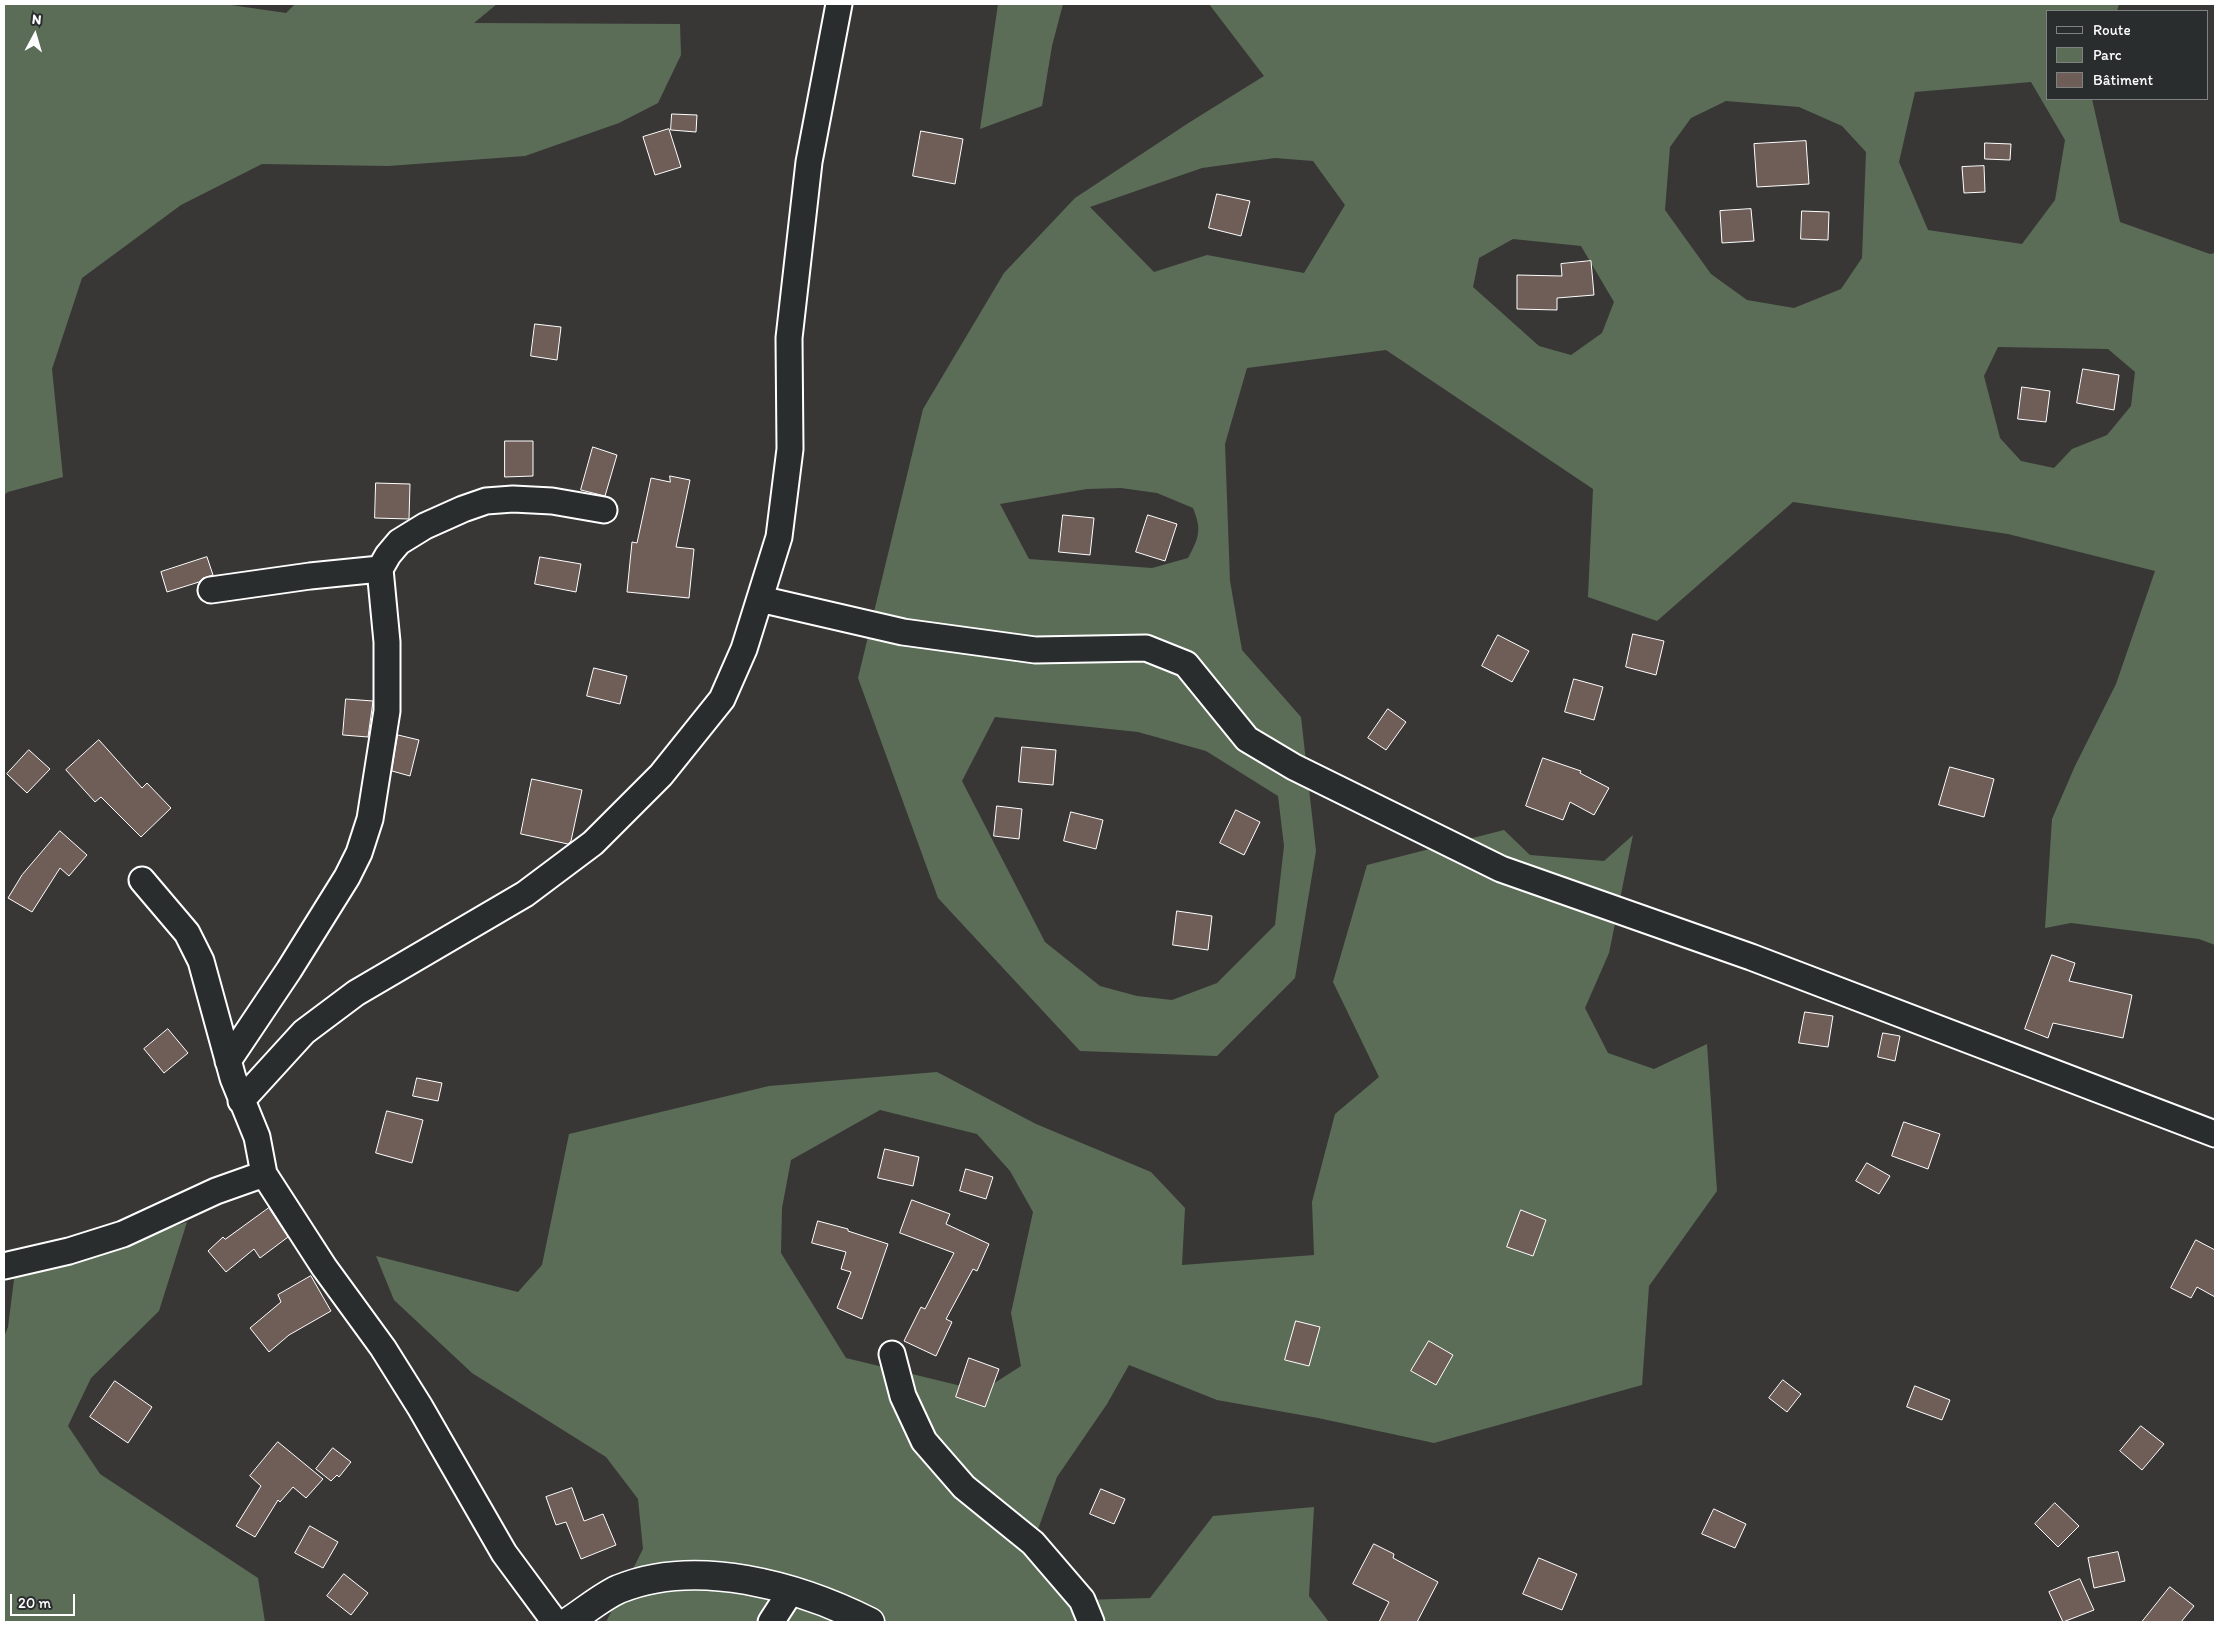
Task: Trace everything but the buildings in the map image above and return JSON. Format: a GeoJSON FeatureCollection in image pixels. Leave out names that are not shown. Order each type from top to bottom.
{"type":"FeatureCollection","features":[{"type":"Feature","properties":{"kind":"main road"},"geometry":{"type":"LineString","coordinates":[[568,1622],[618,1590],[657,1579],[697,1576],[740,1578],[791,1591],[870,1622]]}},
{"type":"Feature","properties":{"kind":"street"},"geometry":{"type":"LineString","coordinates":[[241,1101],[304,1032],[356,993],[525,894],[593,843],[661,775],[722,699],[744,649],[778,537],[789,459],[789,338],[791,318],[809,162],[839,4]]}},
{"type":"Feature","properties":{"kind":"street"},"geometry":{"type":"LineString","coordinates":[[228,1061],[289,970],[347,877],[359,853],[370,819],[387,711],[387,642],[380,569],[399,542],[411,534],[463,509],[486,501],[513,499],[552,501],[604,510]]}},
{"type":"Feature","properties":{"kind":"street"},"geometry":{"type":"LineString","coordinates":[[211,590],[310,576],[380,569]]}},
{"type":"Feature","properties":{"kind":"street"},"geometry":{"type":"LineString","coordinates":[[760,599],[903,632],[1035,650],[1146,648],[1186,664],[1247,740],[1294,767],[1501,869],[1751,957],[2215,1134]]}},
{"type":"Feature","properties":{"kind":"street"},"geometry":{"type":"LineString","coordinates":[[142,880],[187,932],[201,961],[228,1061],[241,1101],[257,1136],[264,1174],[324,1267],[383,1348],[420,1407],[504,1553],[555,1622]]}},
{"type":"Feature","properties":{"kind":"street"},"geometry":{"type":"LineString","coordinates":[[4,1266],[69,1251],[123,1234],[216,1190],[264,1174]]}},
{"type":"Feature","properties":{"kind":"street"},"geometry":{"type":"LineString","coordinates":[[892,1354],[903,1396],[924,1441],[964,1487],[1033,1543],[1082,1600],[1091,1622]]}},
{"type":"Feature","properties":{"kind":"street"},"geometry":{"type":"LineString","coordinates":[[771,1622],[791,1591]]}},
{"type":"Feature","properties":{"kind":"green space"},"geometry":{"type":"Polygon","coordinates":[[[4,4],[224,4],[286,13],[295,4],[497,4],[474,23],[680,24],[681,55],[658,103],[619,123],[525,156],[388,166],[262,164],[181,205],[82,278],[52,369],[63,477],[8,492],[4,495],[4,4]]]}},
{"type":"Feature","properties":{"kind":"green space"},"geometry":{"type":"Polygon","coordinates":[[[998,4],[1063,4],[1052,46],[1042,106],[980,129],[998,4]]]}},
{"type":"Feature","properties":{"kind":"green space"},"geometry":{"type":"Polygon","coordinates":[[[1209,4],[2119,4],[2117,10],[2046,10],[2046,100],[2092,100],[2120,222],[2210,254],[2215,253],[2215,945],[2199,939],[2071,923],[2045,928],[2052,819],[2075,766],[2116,684],[2155,571],[2008,534],[1793,502],[1657,621],[1588,597],[1593,489],[1386,350],[1247,368],[1225,444],[1230,581],[1242,650],[1301,717],[1316,851],[1295,978],[1217,1056],[1080,1051],[938,898],[858,678],[923,409],[1004,273],[1075,198],[1264,76],[1209,4]],[[2031,82],[1915,92],[1899,162],[1928,230],[2022,244],[2055,200],[2065,140],[2031,82]],[[1726,101],[1691,118],[1670,147],[1665,210],[1711,274],[1747,300],[1794,308],[1841,289],[1862,258],[1866,152],[1842,126],[1799,107],[1726,101]],[[1275,158],[1202,168],[1090,207],[1154,272],[1207,255],[1304,273],[1345,205],[1313,161],[1275,158]],[[1513,239],[1479,258],[1473,287],[1539,346],[1571,355],[1602,333],[1614,302],[1581,246],[1513,239]],[[1998,347],[1984,376],[2000,438],[2021,461],[2054,468],[2072,449],[2107,435],[2131,406],[2135,372],[2108,349],[1998,347]],[[1121,488],[1087,489],[1000,504],[1029,559],[1152,568],[1188,558],[1198,534],[1198,522],[1193,508],[1157,493],[1121,488]],[[995,717],[962,781],[1045,942],[1100,986],[1137,996],[1172,1000],[1217,983],[1275,925],[1284,846],[1278,796],[1206,751],[1138,732],[995,717]]]}},
{"type":"Feature","properties":{"kind":"green space"},"geometry":{"type":"Polygon","coordinates":[[[1504,830],[1530,855],[1604,861],[1633,835],[1609,953],[1585,1008],[1608,1053],[1654,1069],[1707,1044],[1717,1191],[1649,1286],[1642,1385],[1434,1443],[1318,1418],[1217,1400],[1129,1365],[1107,1404],[1057,1477],[1033,1543],[1082,1600],[1150,1598],[1213,1516],[1314,1507],[1309,1596],[1329,1622],[606,1622],[643,1549],[638,1499],[606,1457],[472,1373],[394,1300],[376,1256],[518,1292],[542,1265],[569,1134],[769,1086],[937,1072],[1036,1124],[1151,1172],[1185,1208],[1182,1265],[1314,1255],[1312,1202],[1335,1114],[1379,1077],[1333,982],[1367,865],[1504,830]],[[880,1110],[791,1160],[782,1208],[781,1253],[846,1358],[982,1391],[1021,1366],[1011,1313],[1033,1212],[1010,1171],[977,1134],[880,1110]]]}},
{"type":"Feature","properties":{"kind":"green space"},"geometry":{"type":"Polygon","coordinates":[[[187,1222],[159,1311],[91,1378],[68,1426],[100,1474],[258,1578],[265,1622],[4,1622],[4,1337],[8,1327],[16,1264],[144,1237],[187,1222]]]}}]}
